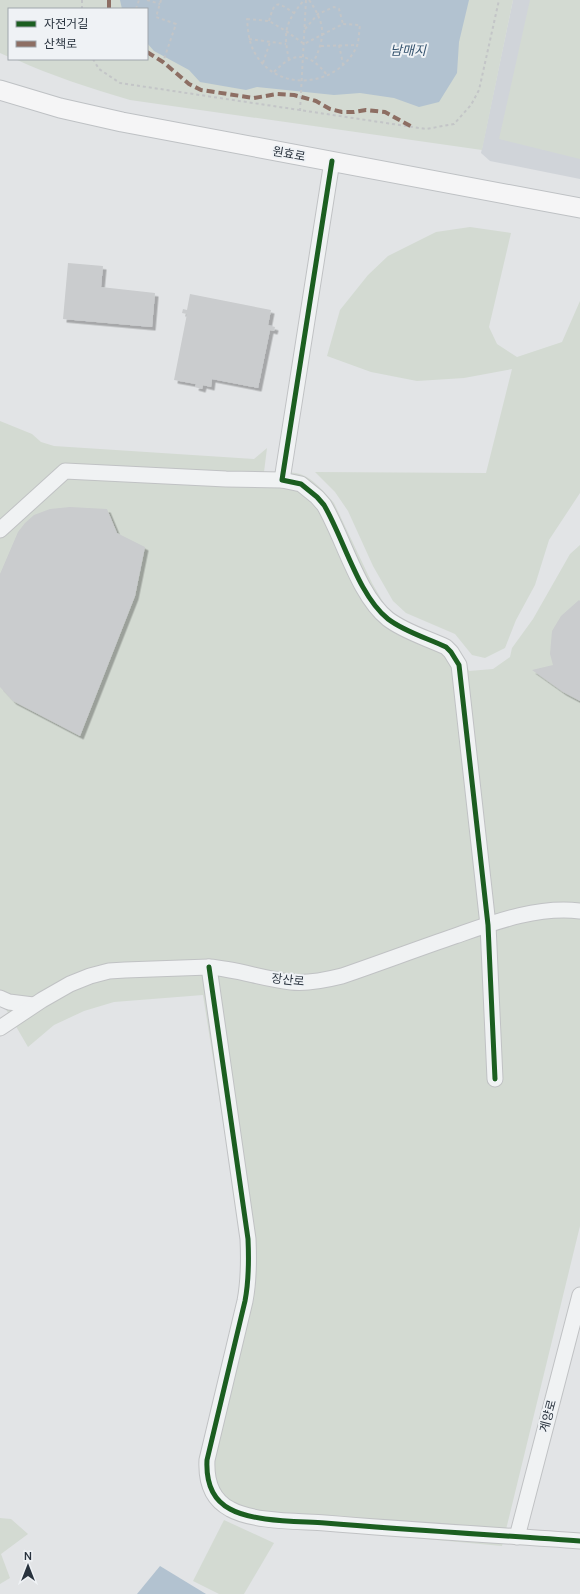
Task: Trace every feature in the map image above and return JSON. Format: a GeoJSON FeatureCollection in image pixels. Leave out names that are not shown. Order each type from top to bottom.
{"type":"FeatureCollection","features":[{"type":"Feature","properties":{"kind":"main road","name":"원효로"},"geometry":{"type":"LineString","coordinates":[[0,90],[60,108],[122,122],[580,208]]}},
{"type":"Feature","properties":{"kind":"street"},"geometry":{"type":"LineString","coordinates":[[282,480],[332,161]]}},
{"type":"Feature","properties":{"kind":"street"},"geometry":{"type":"LineString","coordinates":[[0,530],[65,471],[226,479],[282,480],[301,484],[317,497],[331,518],[367,595],[381,612],[400,626],[446,647],[459,665],[488,924],[495,1079]]}},
{"type":"Feature","properties":{"kind":"street","name":"장산로"},"geometry":{"type":"LineString","coordinates":[[0,1028],[34,1005],[70,984],[90,976],[110,971],[209,967],[225,968],[291,982],[326,980],[342,976],[488,924],[542,911],[580,911]]}},
{"type":"Feature","properties":{"kind":"street"},"geometry":{"type":"LineString","coordinates":[[209,967],[248,1239],[249,1258],[249,1272],[245,1301],[207,1460],[208,1482],[212,1493],[219,1502],[229,1509],[243,1515],[264,1518],[370,1527],[580,1541]]}},
{"type":"Feature","properties":{"kind":"street"},"geometry":{"type":"LineString","coordinates":[[0,998],[9,1002],[34,1005]]}},
{"type":"Feature","properties":{"kind":"street","name":"계양로"},"geometry":{"type":"LineString","coordinates":[[517,1537],[580,1295]]}},
{"type":"Feature","properties":{"kind":"path"},"geometry":{"type":"LineString","coordinates":[[147,0],[160,4]]}},
{"type":"Feature","properties":{"kind":"path"},"geometry":{"type":"LineString","coordinates":[[161,0],[156,16],[176,24],[163,60]]}},
{"type":"Feature","properties":{"kind":"path"},"geometry":{"type":"LineString","coordinates":[[289,60],[286,44],[286,31],[294,13],[306,0]]}},
{"type":"Feature","properties":{"kind":"path"},"geometry":{"type":"LineString","coordinates":[[306,0],[318,14],[323,35],[321,46],[314,61]]}},
{"type":"Feature","properties":{"kind":"path"},"geometry":{"type":"LineString","coordinates":[[300,111],[306,0]]}},
{"type":"Feature","properties":{"kind":"path"},"geometry":{"type":"LineString","coordinates":[[94,60],[99,69],[120,83],[426,130],[454,124],[471,105],[479,90],[499,0]]}},
{"type":"Feature","properties":{"kind":"path"},"geometry":{"type":"LineString","coordinates":[[269,21],[273,6],[276,4],[280,4],[294,13]]}},
{"type":"Feature","properties":{"kind":"path"},"geometry":{"type":"LineString","coordinates":[[304,30],[318,14],[334,6],[339,9],[343,24]]}},
{"type":"Feature","properties":{"kind":"path"},"geometry":{"type":"LineString","coordinates":[[247,19],[269,21],[304,44],[343,24],[360,25],[358,45],[352,55],[339,69],[321,78],[302,81],[284,77],[268,69],[256,55],[248,39],[247,19]]}},
{"type":"Feature","properties":{"kind":"path"},"geometry":{"type":"LineString","coordinates":[[248,39],[286,44]]}},
{"type":"Feature","properties":{"kind":"path"},"geometry":{"type":"LineString","coordinates":[[263,63],[270,42]]}},
{"type":"Feature","properties":{"kind":"path"},"geometry":{"type":"LineString","coordinates":[[339,45],[343,64]]}},
{"type":"Feature","properties":{"kind":"path"},"geometry":{"type":"LineString","coordinates":[[321,46],[358,45]]}},
{"type":"Feature","properties":{"kind":"path"},"geometry":{"type":"LineString","coordinates":[[274,72],[282,64],[289,60],[303,56],[314,61],[327,75]]}},
{"type":"Feature","properties":{"kind":"shaded area"},"geometry":{"type":"Polygon","coordinates":[[[0,0],[513,0],[482,150],[130,100],[57,76],[17,60],[148,60],[148,8],[8,8],[8,57],[0,53],[0,0]]]}},
{"type":"Feature","properties":{"kind":"shaded area"},"geometry":{"type":"Polygon","coordinates":[[[513,0],[580,0],[580,179],[490,161],[481,153],[513,0]]]}},
{"type":"Feature","properties":{"kind":"shaded area"},"geometry":{"type":"Polygon","coordinates":[[[530,0],[580,0],[580,159],[499,139],[530,0]]]}},
{"type":"Feature","properties":{"kind":"shaded area"},"geometry":{"type":"Polygon","coordinates":[[[470,227],[511,233],[489,327],[497,344],[517,357],[562,342],[580,301],[580,493],[549,540],[535,585],[516,620],[505,648],[485,658],[472,655],[455,634],[406,613],[393,601],[373,566],[348,511],[335,492],[315,472],[486,473],[512,369],[464,378],[417,381],[371,372],[327,356],[340,310],[368,275],[388,256],[436,232],[470,227]]]}},
{"type":"Feature","properties":{"kind":"shaded area"},"geometry":{"type":"Polygon","coordinates":[[[0,421],[32,434],[41,442],[54,446],[254,459],[267,448],[264,472],[291,473],[305,476],[318,486],[334,503],[372,583],[386,607],[398,619],[450,642],[460,653],[469,671],[493,669],[510,657],[512,648],[533,619],[570,554],[580,545],[580,1226],[502,1546],[241,1522],[230,1517],[214,1505],[204,1490],[199,1470],[199,1458],[241,1291],[241,1236],[203,995],[114,1002],[84,1011],[54,1025],[28,1047],[0,999],[0,421]]]}},
{"type":"Feature","properties":{"kind":"shaded area"},"geometry":{"type":"Polygon","coordinates":[[[0,1518],[11,1519],[28,1534],[1,1554],[10,1578],[0,1584],[0,1518]]]}},
{"type":"Feature","properties":{"kind":"shaded area"},"geometry":{"type":"Polygon","coordinates":[[[224,1520],[274,1543],[244,1594],[219,1594],[193,1581],[224,1520]]]}},
{"type":"Feature","properties":{"kind":"water","name":"남매지"},"geometry":{"type":"Polygon","coordinates":[[[120,0],[469,0],[459,42],[457,73],[439,102],[419,107],[394,98],[360,93],[334,95],[257,87],[246,90],[200,82],[189,70],[154,51],[148,44],[148,8],[122,8],[120,0]]]}},
{"type":"Feature","properties":{"kind":"water"},"geometry":{"type":"Polygon","coordinates":[[[160,1566],[206,1594],[137,1594],[160,1566]]]}},
{"type":"Feature","properties":{"kind":"building"},"geometry":{"type":"Polygon","coordinates":[[[68,263],[103,266],[101,287],[155,293],[152,327],[63,319],[68,263]]]}},
{"type":"Feature","properties":{"kind":"building"},"geometry":{"type":"Polygon","coordinates":[[[190,294],[271,310],[268,325],[275,327],[274,331],[270,330],[258,388],[212,379],[211,387],[203,385],[202,389],[195,387],[196,384],[174,380],[187,314],[182,313],[183,309],[187,310],[190,294]]]}},
{"type":"Feature","properties":{"kind":"building"},"geometry":{"type":"Polygon","coordinates":[[[70,507],[107,509],[117,533],[145,547],[135,596],[80,736],[13,701],[0,687],[0,574],[18,532],[25,523],[34,515],[50,509],[70,507]]]}},
{"type":"Feature","properties":{"kind":"building"},"geometry":{"type":"Polygon","coordinates":[[[579,600],[580,701],[563,692],[532,670],[553,665],[550,654],[552,631],[561,616],[579,600]]]}},
{"type":"Feature","properties":{"kind":"marked path"},"geometry":{"type":"LineString","coordinates":[[109,0],[109,8]]}},
{"type":"Feature","properties":{"kind":"marked path"},"geometry":{"type":"LineString","coordinates":[[148,53],[163,62],[189,84],[201,90],[254,98],[277,94],[294,95],[316,101],[330,109],[342,112],[366,110],[385,112],[414,128]]}},
{"type":"Feature","properties":{"kind":"cycle path"},"geometry":{"type":"LineString","coordinates":[[332,161],[282,480],[301,484],[324,505],[352,566],[368,596],[377,609],[388,619],[402,628],[446,647],[459,665],[488,925],[495,1079]]}},
{"type":"Feature","properties":{"kind":"cycle path"},"geometry":{"type":"LineString","coordinates":[[209,967],[248,1239],[249,1255],[245,1301],[207,1460],[209,1482],[214,1494],[218,1500],[230,1509],[263,1519],[580,1541]]}}]}
